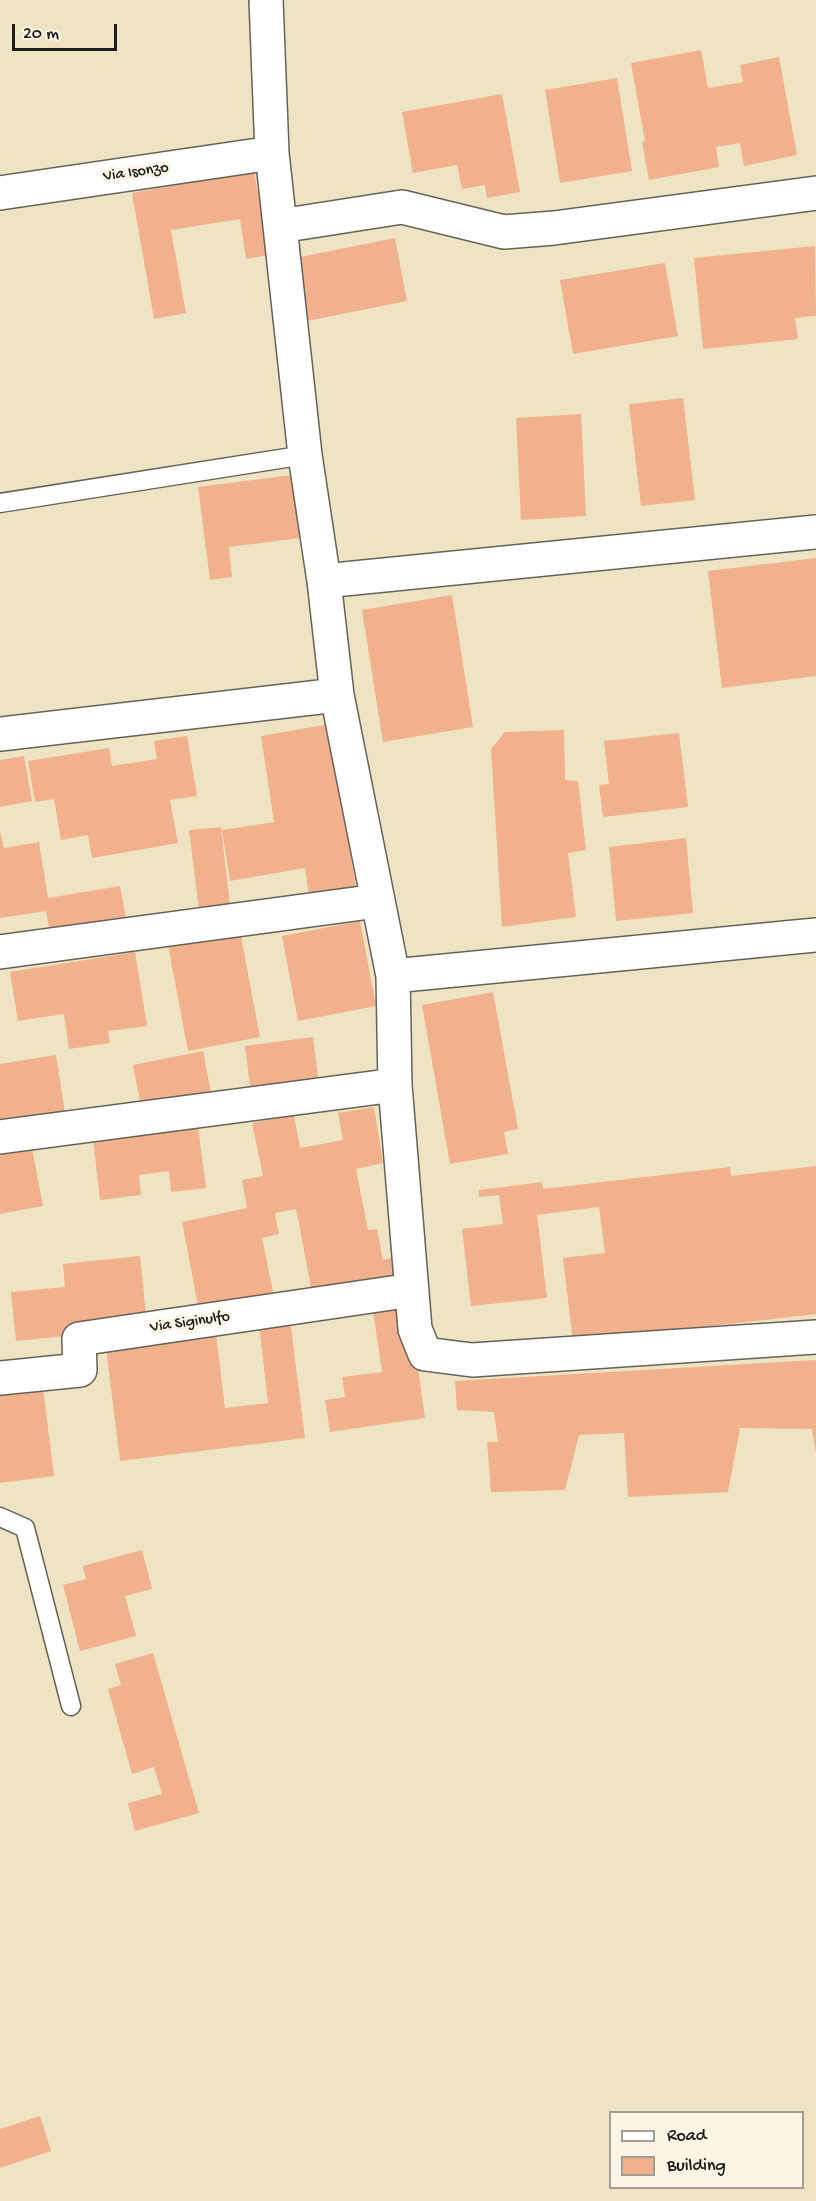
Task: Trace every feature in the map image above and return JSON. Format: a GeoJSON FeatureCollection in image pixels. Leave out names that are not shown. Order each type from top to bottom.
{"type":"FeatureCollection","features":[{"type":"Feature","properties":{"kind":"street"},"geometry":{"type":"LineString","coordinates":[[266,0],[272,153],[305,454],[324,581],[337,695],[393,976],[396,1085],[415,1329],[425,1354],[472,1360],[816,1337]]}},
{"type":"Feature","properties":{"kind":"street","name":"Via Isonzo"},"geometry":{"type":"LineString","coordinates":[[0,193],[272,153]]}},
{"type":"Feature","properties":{"kind":"street"},"geometry":{"type":"LineString","coordinates":[[280,226],[402,207],[504,232],[554,228],[816,193]]}},
{"type":"Feature","properties":{"kind":"street"},"geometry":{"type":"LineString","coordinates":[[324,581],[816,532]]}},
{"type":"Feature","properties":{"kind":"street"},"geometry":{"type":"LineString","coordinates":[[0,734],[337,695]]}},
{"type":"Feature","properties":{"kind":"street"},"geometry":{"type":"LineString","coordinates":[[0,952],[377,901]]}},
{"type":"Feature","properties":{"kind":"street"},"geometry":{"type":"LineString","coordinates":[[393,976],[816,935]]}},
{"type":"Feature","properties":{"kind":"street"},"geometry":{"type":"LineString","coordinates":[[0,1137],[396,1085]]}},
{"type":"Feature","properties":{"kind":"street","name":"Via Siginulfo"},"geometry":{"type":"LineString","coordinates":[[0,1378],[80,1370],[79,1339],[412,1290]]}},
{"type":"Feature","properties":{"kind":"lane"},"geometry":{"type":"LineString","coordinates":[[0,503],[305,454]]}},
{"type":"Feature","properties":{"kind":"lane"},"geometry":{"type":"LineString","coordinates":[[0,1516],[25,1528],[72,1706]]}},
{"type":"Feature","properties":{"kind":"building"},"geometry":{"type":"Polygon","coordinates":[[[701,50],[708,88],[743,82],[740,65],[779,57],[797,155],[744,166],[740,143],[716,147],[719,167],[649,180],[642,142],[645,141],[631,63],[701,50]]]}},
{"type":"Feature","properties":{"kind":"building"},"geometry":{"type":"Polygon","coordinates":[[[617,78],[632,171],[560,183],[545,90],[617,78]]]}},
{"type":"Feature","properties":{"kind":"building"},"geometry":{"type":"Polygon","coordinates":[[[502,94],[520,192],[487,198],[485,185],[462,189],[457,165],[413,173],[402,112],[502,94]]]}},
{"type":"Feature","properties":{"kind":"building"},"geometry":{"type":"Polygon","coordinates":[[[254,171],[269,255],[246,259],[240,219],[171,230],[186,313],[154,319],[132,193],[254,171]]]}},
{"type":"Feature","properties":{"kind":"building"},"geometry":{"type":"Polygon","coordinates":[[[395,238],[407,301],[307,321],[295,258],[395,238]]]}},
{"type":"Feature","properties":{"kind":"building"},"geometry":{"type":"Polygon","coordinates":[[[815,246],[816,316],[795,318],[798,339],[703,349],[694,258],[815,246]]]}},
{"type":"Feature","properties":{"kind":"building"},"geometry":{"type":"Polygon","coordinates":[[[665,263],[678,336],[573,354],[560,280],[665,263]]]}},
{"type":"Feature","properties":{"kind":"building"},"geometry":{"type":"Polygon","coordinates":[[[683,398],[695,500],[641,506],[629,404],[683,398]]]}},
{"type":"Feature","properties":{"kind":"building"},"geometry":{"type":"Polygon","coordinates":[[[581,414],[586,516],[521,520],[516,418],[581,414]]]}},
{"type":"Feature","properties":{"kind":"building"},"geometry":{"type":"Polygon","coordinates":[[[308,473],[316,536],[229,547],[232,577],[210,580],[198,487],[308,473]]]}},
{"type":"Feature","properties":{"kind":"building"},"geometry":{"type":"Polygon","coordinates":[[[816,558],[816,676],[722,688],[708,571],[816,558]]]}},
{"type":"Feature","properties":{"kind":"building"},"geometry":{"type":"Polygon","coordinates":[[[452,595],[473,727],[383,742],[362,610],[452,595]]]}},
{"type":"Feature","properties":{"kind":"building"},"geometry":{"type":"Polygon","coordinates":[[[330,724],[356,888],[309,896],[305,868],[230,881],[222,830],[274,822],[261,736],[330,724]]]}},
{"type":"Feature","properties":{"kind":"building"},"geometry":{"type":"Polygon","coordinates":[[[564,730],[565,780],[578,781],[586,850],[568,853],[576,917],[502,927],[491,749],[505,732],[564,730]]]}},
{"type":"Feature","properties":{"kind":"building"},"geometry":{"type":"Polygon","coordinates":[[[679,733],[688,807],[603,817],[599,785],[609,784],[604,741],[679,733]]]}},
{"type":"Feature","properties":{"kind":"building"},"geometry":{"type":"Polygon","coordinates":[[[187,736],[197,796],[170,800],[178,843],[92,858],[88,835],[61,840],[54,799],[35,802],[28,761],[109,748],[112,766],[157,759],[154,741],[187,736]]]}},
{"type":"Feature","properties":{"kind":"building"},"geometry":{"type":"Polygon","coordinates":[[[24,756],[32,801],[0,807],[0,760],[24,756]]]}},
{"type":"Feature","properties":{"kind":"building"},"geometry":{"type":"Polygon","coordinates":[[[221,827],[230,906],[199,910],[189,830],[221,827]]]}},
{"type":"Feature","properties":{"kind":"building"},"geometry":{"type":"Polygon","coordinates":[[[0,832],[4,848],[39,842],[48,898],[120,886],[126,919],[50,932],[46,911],[0,918],[0,832]]]}},
{"type":"Feature","properties":{"kind":"building"},"geometry":{"type":"Polygon","coordinates":[[[686,838],[693,913],[616,921],[609,847],[686,838]]]}},
{"type":"Feature","properties":{"kind":"building"},"geometry":{"type":"Polygon","coordinates":[[[360,921],[376,1006],[298,1021],[282,936],[360,921]]]}},
{"type":"Feature","properties":{"kind":"building"},"geometry":{"type":"Polygon","coordinates":[[[240,931],[260,1037],[188,1051],[168,945],[240,931]]]}},
{"type":"Feature","properties":{"kind":"building"},"geometry":{"type":"Polygon","coordinates":[[[135,952],[147,1026],[108,1031],[110,1043],[69,1049],[64,1014],[18,1021],[10,972],[135,952]]]}},
{"type":"Feature","properties":{"kind":"building"},"geometry":{"type":"Polygon","coordinates":[[[493,992],[518,1129],[504,1132],[508,1154],[450,1164],[422,1005],[493,992]]]}},
{"type":"Feature","properties":{"kind":"building"},"geometry":{"type":"Polygon","coordinates":[[[313,1037],[319,1085],[251,1094],[245,1046],[313,1037]]]}},
{"type":"Feature","properties":{"kind":"building"},"geometry":{"type":"Polygon","coordinates":[[[203,1051],[212,1098],[142,1112],[133,1065],[203,1051]]]}},
{"type":"Feature","properties":{"kind":"building"},"geometry":{"type":"Polygon","coordinates":[[[56,1055],[66,1119],[0,1122],[0,1064],[56,1055]]]}},
{"type":"Feature","properties":{"kind":"building"},"geometry":{"type":"Polygon","coordinates":[[[374,1107],[383,1163],[356,1169],[368,1230],[377,1229],[383,1260],[395,1257],[399,1274],[312,1292],[296,1209],[275,1213],[279,1234],[262,1238],[274,1296],[199,1311],[182,1222],[247,1208],[242,1180],[263,1176],[252,1123],[294,1115],[300,1148],[343,1140],[338,1113],[374,1107]]]}},
{"type":"Feature","properties":{"kind":"building"},"geometry":{"type":"Polygon","coordinates":[[[198,1126],[206,1188],[171,1192],[169,1171],[139,1175],[141,1195],[100,1200],[93,1139],[198,1126]]]}},
{"type":"Feature","properties":{"kind":"building"},"geometry":{"type":"Polygon","coordinates":[[[32,1148],[43,1206],[0,1214],[0,1154],[32,1148]]]}},
{"type":"Feature","properties":{"kind":"building"},"geometry":{"type":"Polygon","coordinates":[[[816,1166],[816,1314],[573,1342],[563,1258],[605,1253],[599,1207],[537,1215],[547,1298],[471,1306],[462,1229],[503,1224],[499,1195],[479,1197],[479,1190],[542,1182],[543,1189],[730,1167],[731,1176],[816,1166]]]}},
{"type":"Feature","properties":{"kind":"building"},"geometry":{"type":"Polygon","coordinates":[[[140,1256],[146,1314],[114,1331],[16,1341],[11,1292],[65,1287],[63,1264],[140,1256]]]}},
{"type":"Feature","properties":{"kind":"building"},"geometry":{"type":"Polygon","coordinates":[[[409,1306],[425,1418],[330,1432],[325,1400],[345,1397],[342,1377],[382,1372],[373,1311],[409,1306]]]}},
{"type":"Feature","properties":{"kind":"building"},"geometry":{"type":"Polygon","coordinates":[[[290,1320],[305,1438],[120,1461],[106,1348],[216,1334],[225,1408],[268,1403],[259,1324],[290,1320]]]}},
{"type":"Feature","properties":{"kind":"building"},"geometry":{"type":"Polygon","coordinates":[[[816,1360],[816,1454],[812,1429],[740,1428],[728,1492],[628,1497],[624,1433],[579,1435],[565,1490],[491,1492],[487,1442],[498,1442],[494,1412],[457,1410],[455,1381],[816,1360]]]}},
{"type":"Feature","properties":{"kind":"building"},"geometry":{"type":"Polygon","coordinates":[[[43,1388],[54,1476],[0,1483],[0,1393],[43,1388]]]}},
{"type":"Feature","properties":{"kind":"building"},"geometry":{"type":"Polygon","coordinates":[[[142,1550],[152,1589],[125,1596],[136,1636],[80,1651],[63,1585],[86,1579],[83,1566],[142,1550]]]}},
{"type":"Feature","properties":{"kind":"building"},"geometry":{"type":"Polygon","coordinates":[[[153,1653],[199,1813],[135,1831],[128,1803],[162,1794],[154,1767],[132,1774],[108,1689],[121,1685],[115,1664],[153,1653]]]}},
{"type":"Feature","properties":{"kind":"building"},"geometry":{"type":"Polygon","coordinates":[[[40,2116],[51,2151],[0,2168],[0,2129],[40,2116]]]}}]}
